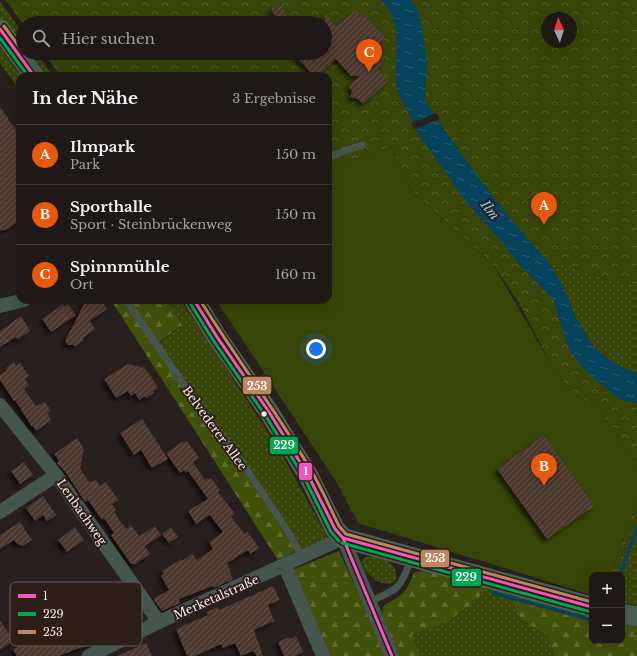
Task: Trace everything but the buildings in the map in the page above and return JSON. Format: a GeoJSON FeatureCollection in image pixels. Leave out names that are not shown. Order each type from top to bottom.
{"type":"FeatureCollection","features":[{"type":"Feature","properties":{"kind":"street"},"geometry":{"type":"LineString","coordinates":[[0,29],[16,51]]}},
{"type":"Feature","properties":{"kind":"street"},"geometry":{"type":"LineString","coordinates":[[22,60],[31,72]]}},
{"type":"Feature","properties":{"kind":"street"},"geometry":{"type":"LineString","coordinates":[[0,306],[16,302]]}},
{"type":"Feature","properties":{"kind":"street"},"geometry":{"type":"LineString","coordinates":[[196,304],[217,337],[270,412],[308,475],[335,529],[343,538],[392,656]]}},
{"type":"Feature","properties":{"kind":"street","name":"Lenbachweg"},"geometry":{"type":"LineString","coordinates":[[0,405],[56,475],[131,582]]}},
{"type":"Feature","properties":{"kind":"street"},"geometry":{"type":"LineString","coordinates":[[0,512],[56,475]]}},
{"type":"Feature","properties":{"kind":"street"},"geometry":{"type":"LineString","coordinates":[[343,538],[589,606]]}},
{"type":"Feature","properties":{"kind":"street","name":"Merketalstraße"},"geometry":{"type":"LineString","coordinates":[[142,630],[285,566],[343,538]]}},
{"type":"Feature","properties":{"kind":"street"},"geometry":{"type":"LineString","coordinates":[[285,566],[323,656]]}},
{"type":"Feature","properties":{"kind":"street","name":"Lenbachweg"},"geometry":{"type":"LineString","coordinates":[[142,598],[159,622]]}},
{"type":"Feature","properties":{"kind":"street"},"geometry":{"type":"LineString","coordinates":[[625,614],[637,616]]}},
{"type":"Feature","properties":{"kind":"street","name":"Merketalstraße"},"geometry":{"type":"LineString","coordinates":[[89,656],[110,646]]}},
{"type":"Feature","properties":{"kind":"lane"},"geometry":{"type":"LineString","coordinates":[[332,156],[362,145]]}},
{"type":"Feature","properties":{"kind":"lane","name":"Belvederer Allee"},"geometry":{"type":"LineString","coordinates":[[129,304],[191,395],[238,458],[286,530],[302,558]]}},
{"type":"Feature","properties":{"kind":"lane"},"geometry":{"type":"LineString","coordinates":[[370,601],[386,595],[397,587],[405,577],[412,557]]}},
{"type":"Feature","properties":{"kind":"green space"},"geometry":{"type":"Polygon","coordinates":[[[6,0],[637,0],[637,284],[608,280],[560,262],[550,265],[553,299],[620,400],[637,403],[637,465],[600,409],[569,390],[550,362],[519,303],[492,263],[410,189],[392,146],[332,167],[332,72],[57,72],[49,60],[332,60],[332,16],[17,16],[6,0]]]}},
{"type":"Feature","properties":{"kind":"green space"},"geometry":{"type":"Polygon","coordinates":[[[0,1],[16,24],[16,41],[0,19],[0,1]]]}},
{"type":"Feature","properties":{"kind":"green space"},"geometry":{"type":"Polygon","coordinates":[[[0,47],[18,72],[16,72],[16,85],[0,63],[0,47]]]}},
{"type":"Feature","properties":{"kind":"green space"},"geometry":{"type":"Polygon","coordinates":[[[29,60],[42,60],[50,72],[38,72],[29,60]]]}},
{"type":"Feature","properties":{"kind":"green space"},"geometry":{"type":"Polygon","coordinates":[[[392,146],[410,189],[492,263],[550,362],[569,390],[600,409],[637,465],[637,501],[612,572],[589,572],[589,594],[358,523],[337,483],[219,304],[332,304],[332,167],[392,146]]]}},
{"type":"Feature","properties":{"kind":"green space"},"geometry":{"type":"Polygon","coordinates":[[[560,262],[608,280],[637,284],[637,374],[615,364],[593,346],[576,318],[563,287],[550,264],[560,262]]]}},
{"type":"Feature","properties":{"kind":"green space"},"geometry":{"type":"Polygon","coordinates":[[[114,304],[169,304],[182,325],[158,343],[296,551],[278,560],[114,304]]]}},
{"type":"Feature","properties":{"kind":"green space"},"geometry":{"type":"Polygon","coordinates":[[[169,304],[184,304],[279,449],[328,538],[296,551],[158,344],[182,325],[169,304]]]}},
{"type":"Feature","properties":{"kind":"green space"},"geometry":{"type":"Polygon","coordinates":[[[637,501],[637,513],[616,572],[612,572],[637,501]]]}},
{"type":"Feature","properties":{"kind":"green space"},"geometry":{"type":"Polygon","coordinates":[[[637,513],[637,605],[625,603],[625,572],[616,572],[637,513]]]}},
{"type":"Feature","properties":{"kind":"green space"},"geometry":{"type":"Polygon","coordinates":[[[339,551],[387,656],[329,656],[292,570],[339,551]]]}},
{"type":"Feature","properties":{"kind":"green space"},"geometry":{"type":"Polygon","coordinates":[[[369,556],[377,556],[390,563],[395,569],[395,581],[389,584],[381,583],[368,574],[363,567],[362,562],[363,559],[369,556]]]}},
{"type":"Feature","properties":{"kind":"green space"},"geometry":{"type":"Polygon","coordinates":[[[426,570],[490,585],[472,604],[447,622],[412,635],[420,656],[394,656],[384,624],[382,611],[383,607],[404,592],[414,573],[426,570]]]}},
{"type":"Feature","properties":{"kind":"green space"},"geometry":{"type":"Polygon","coordinates":[[[490,585],[521,596],[521,620],[549,636],[554,656],[420,656],[412,635],[447,622],[472,604],[490,585]]]}},
{"type":"Feature","properties":{"kind":"green space"},"geometry":{"type":"Polygon","coordinates":[[[521,596],[589,614],[589,644],[625,644],[625,621],[637,623],[637,656],[554,656],[549,636],[521,620],[514,604],[521,596]]]}},
{"type":"Feature","properties":{"kind":"water","name":"Ilm"},"geometry":{"type":"Polygon","coordinates":[[[381,0],[410,0],[416,7],[421,20],[427,63],[425,100],[481,181],[510,218],[550,264],[563,287],[576,318],[593,346],[615,364],[637,374],[637,403],[620,400],[583,369],[568,347],[553,299],[522,268],[500,240],[468,204],[418,134],[399,95],[396,78],[396,31],[389,9],[381,0]]]}},
{"type":"Feature","properties":{"kind":"pier"},"geometry":{"type":"Polygon","coordinates":[[[436,113],[440,119],[414,129],[411,123],[436,113]]]}},
{"type":"Feature","properties":{"kind":"waterway"},"geometry":{"type":"LineString","coordinates":[[621,572],[637,527]]}},
{"type":"Feature","properties":{"kind":"waterway"},"geometry":{"type":"LineString","coordinates":[[494,593],[589,619]]}},
{"type":"Feature","properties":{"kind":"transit line","name":"253"},"geometry":{"type":"LineString","coordinates":[[4,26],[16,42]]}},
{"type":"Feature","properties":{"kind":"transit line","name":"1"},"geometry":{"type":"LineString","coordinates":[[0,29],[16,51]]}},
{"type":"Feature","properties":{"kind":"transit line","name":"229"},"geometry":{"type":"LineString","coordinates":[[0,38],[16,60]]}},
{"type":"Feature","properties":{"kind":"transit line","name":"229"},"geometry":{"type":"LineString","coordinates":[[16,60],[25,72]]}},
{"type":"Feature","properties":{"kind":"transit line","name":"1"},"geometry":{"type":"LineString","coordinates":[[22,60],[31,72]]}},
{"type":"Feature","properties":{"kind":"transit line","name":"229"},"geometry":{"type":"LineString","coordinates":[[191,304],[213,340],[265,415],[304,477],[331,532],[339,541]]}},
{"type":"Feature","properties":{"kind":"transit line","name":"1"},"geometry":{"type":"LineString","coordinates":[[196,304],[217,337],[269,412],[308,475],[335,529],[343,538],[392,656]]}},
{"type":"Feature","properties":{"kind":"transit line","name":"253"},"geometry":{"type":"LineString","coordinates":[[203,304],[299,450],[319,485],[339,526],[346,534],[589,601]]}},
{"type":"Feature","properties":{"kind":"transit line","name":"1"},"geometry":{"type":"LineString","coordinates":[[343,538],[589,606]]}},
{"type":"Feature","properties":{"kind":"transit line","name":"229"},"geometry":{"type":"LineString","coordinates":[[342,543],[589,611]]}},
{"type":"Feature","properties":{"kind":"place","name":"Spinnmühle"},"geometry":{"type":"Point","coordinates":[369,72]}},
{"type":"Feature","properties":{"kind":"place","name":"Ilmpark"},"geometry":{"type":"Point","coordinates":[544,225]}},
{"type":"Feature","properties":{"kind":"place","name":"Sporthalle"},"geometry":{"type":"Point","coordinates":[544,486]}}]}
